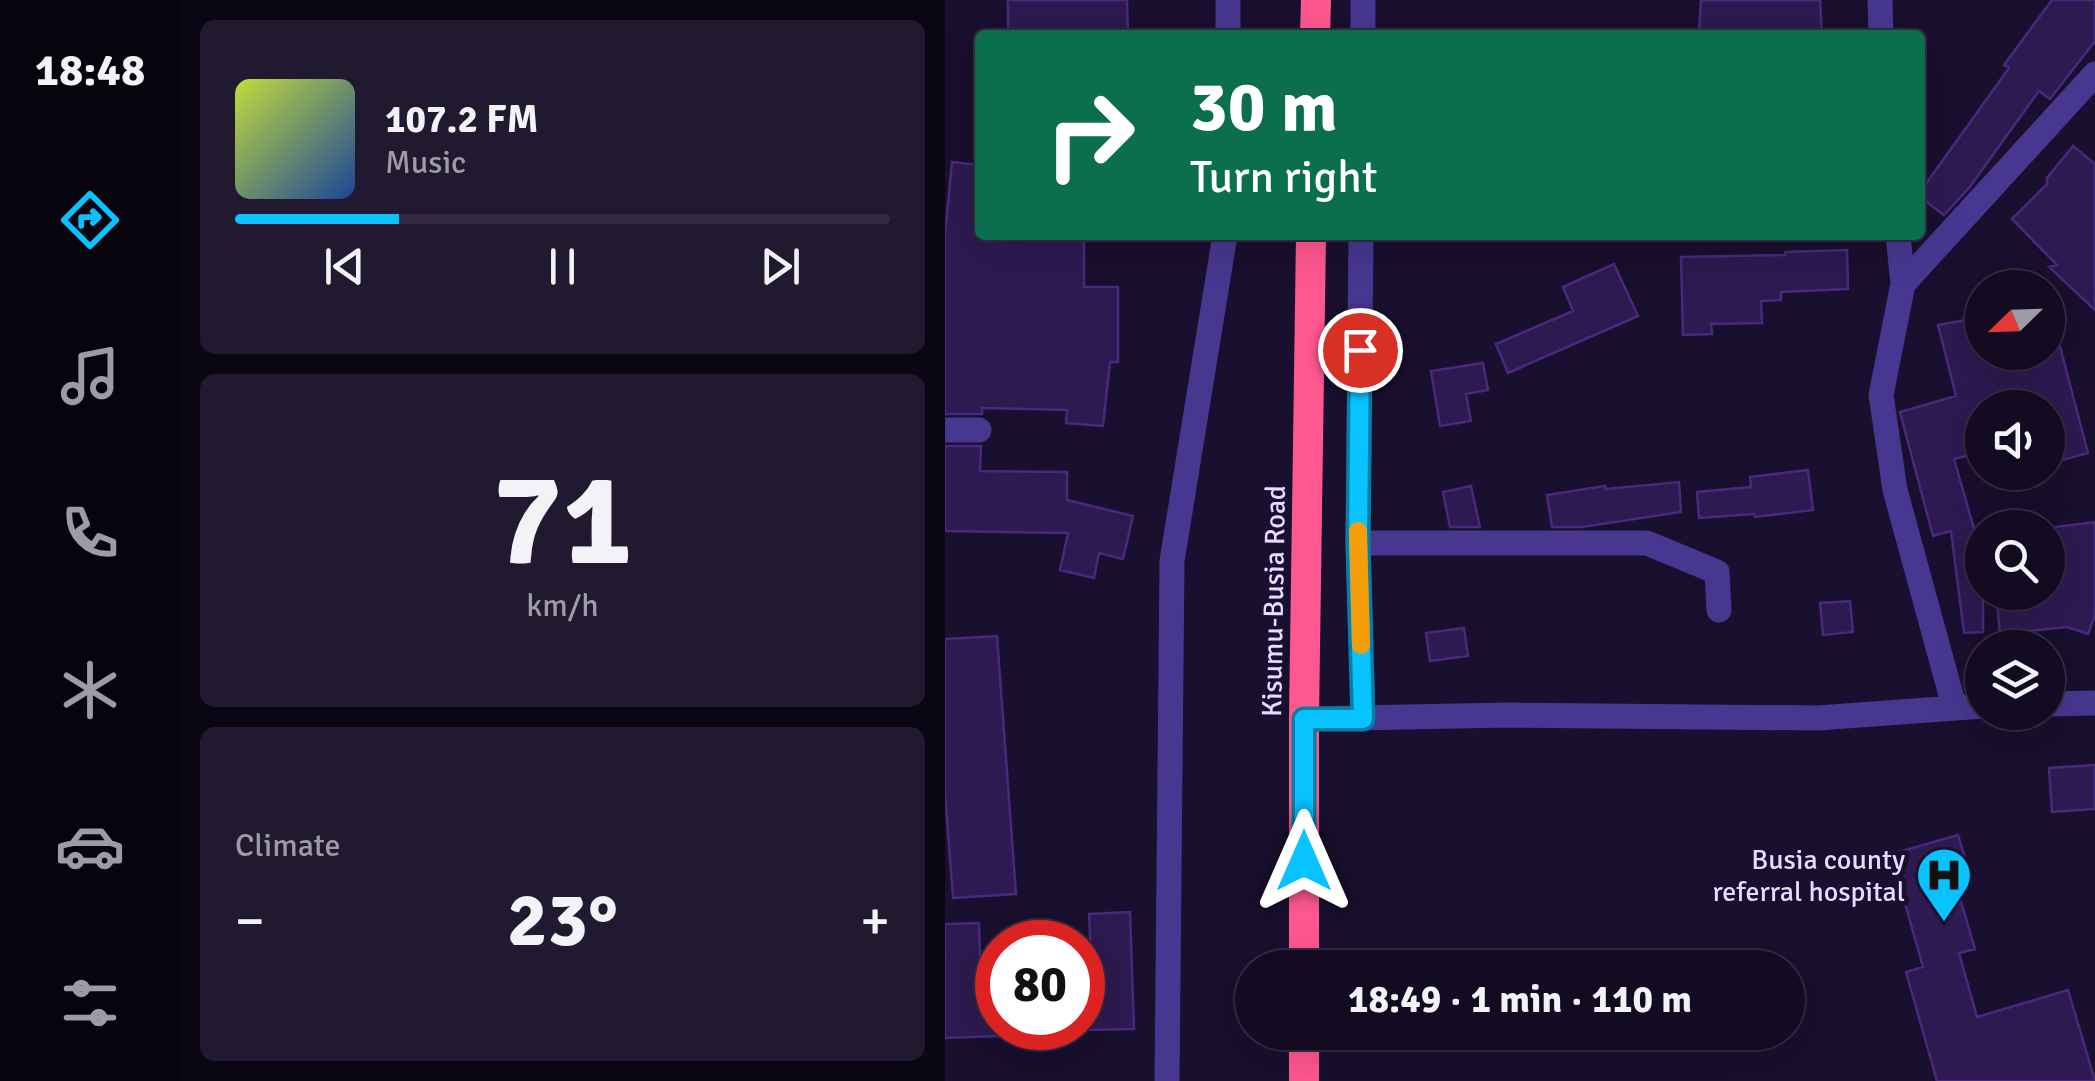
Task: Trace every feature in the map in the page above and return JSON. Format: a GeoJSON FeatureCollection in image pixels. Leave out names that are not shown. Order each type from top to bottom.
{"type":"FeatureCollection","features":[{"type":"Feature","properties":{"kind":"highway"},"geometry":{"type":"LineString","coordinates":[[1315,30],[1316,0]]}},
{"type":"Feature","properties":{"kind":"highway","name":"Kisumu-Busia Road"},"geometry":{"type":"LineString","coordinates":[[1304,950],[1311,240]]}},
{"type":"Feature","properties":{"kind":"highway"},"geometry":{"type":"LineString","coordinates":[[1304,1050],[1304,1081]]}},
{"type":"Feature","properties":{"kind":"street"},"geometry":{"type":"LineString","coordinates":[[1227,0],[1228,30]]}},
{"type":"Feature","properties":{"kind":"street"},"geometry":{"type":"LineString","coordinates":[[1363,0],[1363,30]]}},
{"type":"Feature","properties":{"kind":"street"},"geometry":{"type":"LineString","coordinates":[[1880,0],[1881,30]]}},
{"type":"Feature","properties":{"kind":"street"},"geometry":{"type":"LineString","coordinates":[[1903,284],[2095,74]]}},
{"type":"Feature","properties":{"kind":"street"},"geometry":{"type":"LineString","coordinates":[[1167,1081],[1171,561],[1224,240]]}},
{"type":"Feature","properties":{"kind":"street"},"geometry":{"type":"LineString","coordinates":[[1361,240],[1358,543],[1363,719]]}},
{"type":"Feature","properties":{"kind":"street"},"geometry":{"type":"LineString","coordinates":[[1898,240],[1903,284],[1881,395],[1895,490],[1954,706]]}},
{"type":"Feature","properties":{"kind":"street"},"geometry":{"type":"LineString","coordinates":[[945,430],[979,430]]}},
{"type":"Feature","properties":{"kind":"street"},"geometry":{"type":"LineString","coordinates":[[1358,543],[1647,543],[1717,572],[1719,610]]}},
{"type":"Feature","properties":{"kind":"street"},"geometry":{"type":"LineString","coordinates":[[2065,704],[2095,703]]}},
{"type":"Feature","properties":{"kind":"street"},"geometry":{"type":"LineString","coordinates":[[1304,719],[1509,714],[1819,718],[1965,706]]}},
{"type":"Feature","properties":{"kind":"building"},"geometry":{"type":"Polygon","coordinates":[[[1008,0],[1127,0],[1128,30],[1008,30],[1008,0]]]}},
{"type":"Feature","properties":{"kind":"building"},"geometry":{"type":"Polygon","coordinates":[[[1701,0],[1820,0],[1822,30],[1699,30],[1701,0]]]}},
{"type":"Feature","properties":{"kind":"building"},"geometry":{"type":"Polygon","coordinates":[[[2052,0],[2095,0],[2095,41],[2050,99],[2039,91],[1969,188],[1944,215],[1925,201],[1925,185],[2009,68],[2004,65],[2052,0]]]}},
{"type":"Feature","properties":{"kind":"building"},"geometry":{"type":"Polygon","coordinates":[[[2073,146],[2095,164],[2095,310],[2065,282],[2065,270],[2049,267],[2057,265],[2012,219],[2047,184],[2047,178],[2073,146]]]}},
{"type":"Feature","properties":{"kind":"building"},"geometry":{"type":"Polygon","coordinates":[[[952,162],[975,164],[975,240],[1084,240],[1084,287],[1118,287],[1118,362],[1110,362],[1103,426],[1066,423],[1067,410],[982,408],[982,414],[945,414],[945,234],[952,162]]]}},
{"type":"Feature","properties":{"kind":"building"},"geometry":{"type":"Polygon","coordinates":[[[1847,250],[1848,289],[1781,292],[1781,300],[1761,301],[1762,323],[1711,324],[1712,334],[1683,335],[1681,257],[1847,250]]]}},
{"type":"Feature","properties":{"kind":"building"},"geometry":{"type":"Polygon","coordinates":[[[1614,264],[1638,316],[1508,373],[1496,344],[1573,311],[1563,287],[1614,264]]]}},
{"type":"Feature","properties":{"kind":"building"},"geometry":{"type":"Polygon","coordinates":[[[1965,320],[1965,370],[2065,370],[2065,365],[2088,453],[2065,459],[2065,390],[1965,390],[1965,456],[1954,459],[1969,510],[1965,510],[1965,610],[1983,610],[1983,630],[1965,633],[1951,531],[1933,536],[1900,412],[1956,396],[1938,325],[1965,320]]]}},
{"type":"Feature","properties":{"kind":"building"},"geometry":{"type":"Polygon","coordinates":[[[1483,363],[1488,390],[1466,394],[1471,421],[1440,426],[1431,371],[1483,363]]]}},
{"type":"Feature","properties":{"kind":"building"},"geometry":{"type":"Polygon","coordinates":[[[945,446],[981,446],[980,471],[1067,472],[1067,500],[1133,516],[1123,559],[1099,553],[1094,578],[1060,570],[1068,533],[945,531],[945,446]]]}},
{"type":"Feature","properties":{"kind":"building"},"geometry":{"type":"Polygon","coordinates":[[[1808,470],[1813,510],[1699,518],[1697,492],[1751,487],[1750,477],[1808,470]]]}},
{"type":"Feature","properties":{"kind":"building"},"geometry":{"type":"Polygon","coordinates":[[[1679,482],[1681,512],[1582,527],[1552,527],[1547,495],[1605,486],[1606,489],[1679,482]]]}},
{"type":"Feature","properties":{"kind":"building"},"geometry":{"type":"Polygon","coordinates":[[[1471,486],[1480,527],[1450,527],[1443,492],[1471,486]]]}},
{"type":"Feature","properties":{"kind":"building"},"geometry":{"type":"Polygon","coordinates":[[[2095,522],[2095,615],[2088,634],[2067,627],[2000,630],[1998,610],[2065,610],[2065,526],[2095,522]]]}},
{"type":"Feature","properties":{"kind":"building"},"geometry":{"type":"Polygon","coordinates":[[[1850,601],[1853,632],[1823,635],[1820,603],[1850,601]]]}},
{"type":"Feature","properties":{"kind":"building"},"geometry":{"type":"Polygon","coordinates":[[[1464,628],[1468,656],[1430,661],[1426,633],[1464,628]]]}},
{"type":"Feature","properties":{"kind":"building"},"geometry":{"type":"Polygon","coordinates":[[[997,636],[1016,894],[953,898],[945,793],[945,639],[997,636]]]}},
{"type":"Feature","properties":{"kind":"building"},"geometry":{"type":"Polygon","coordinates":[[[2095,765],[2095,809],[2052,812],[2049,768],[2095,765]]]}},
{"type":"Feature","properties":{"kind":"building"},"geometry":{"type":"Polygon","coordinates":[[[1958,835],[1970,874],[1954,878],[1975,949],[1959,953],[1977,1017],[2068,990],[2095,1081],[1937,1081],[1906,972],[1923,967],[1891,854],[1958,835]]]}},
{"type":"Feature","properties":{"kind":"building"},"geometry":{"type":"Polygon","coordinates":[[[1130,912],[1134,1029],[1105,1030],[1105,920],[1089,920],[1089,914],[1130,912]]]}},
{"type":"Feature","properties":{"kind":"building"},"geometry":{"type":"Polygon","coordinates":[[[975,923],[975,1037],[945,1038],[945,924],[975,923]]]}},
{"type":"Feature","properties":{"kind":"slow traffic"},"geometry":{"type":"LineString","coordinates":[[1358,531],[1361,645]]}},
{"type":"Feature","properties":{"kind":"place","name":"Busia county referral hospital"},"geometry":{"type":"Point","coordinates":[1944,924]}},
{"type":"Feature","properties":{"kind":"route"},"geometry":{"type":"LineString","coordinates":[[1304,861],[1304,719],[1363,719],[1358,543],[1360,350]]}}]}
